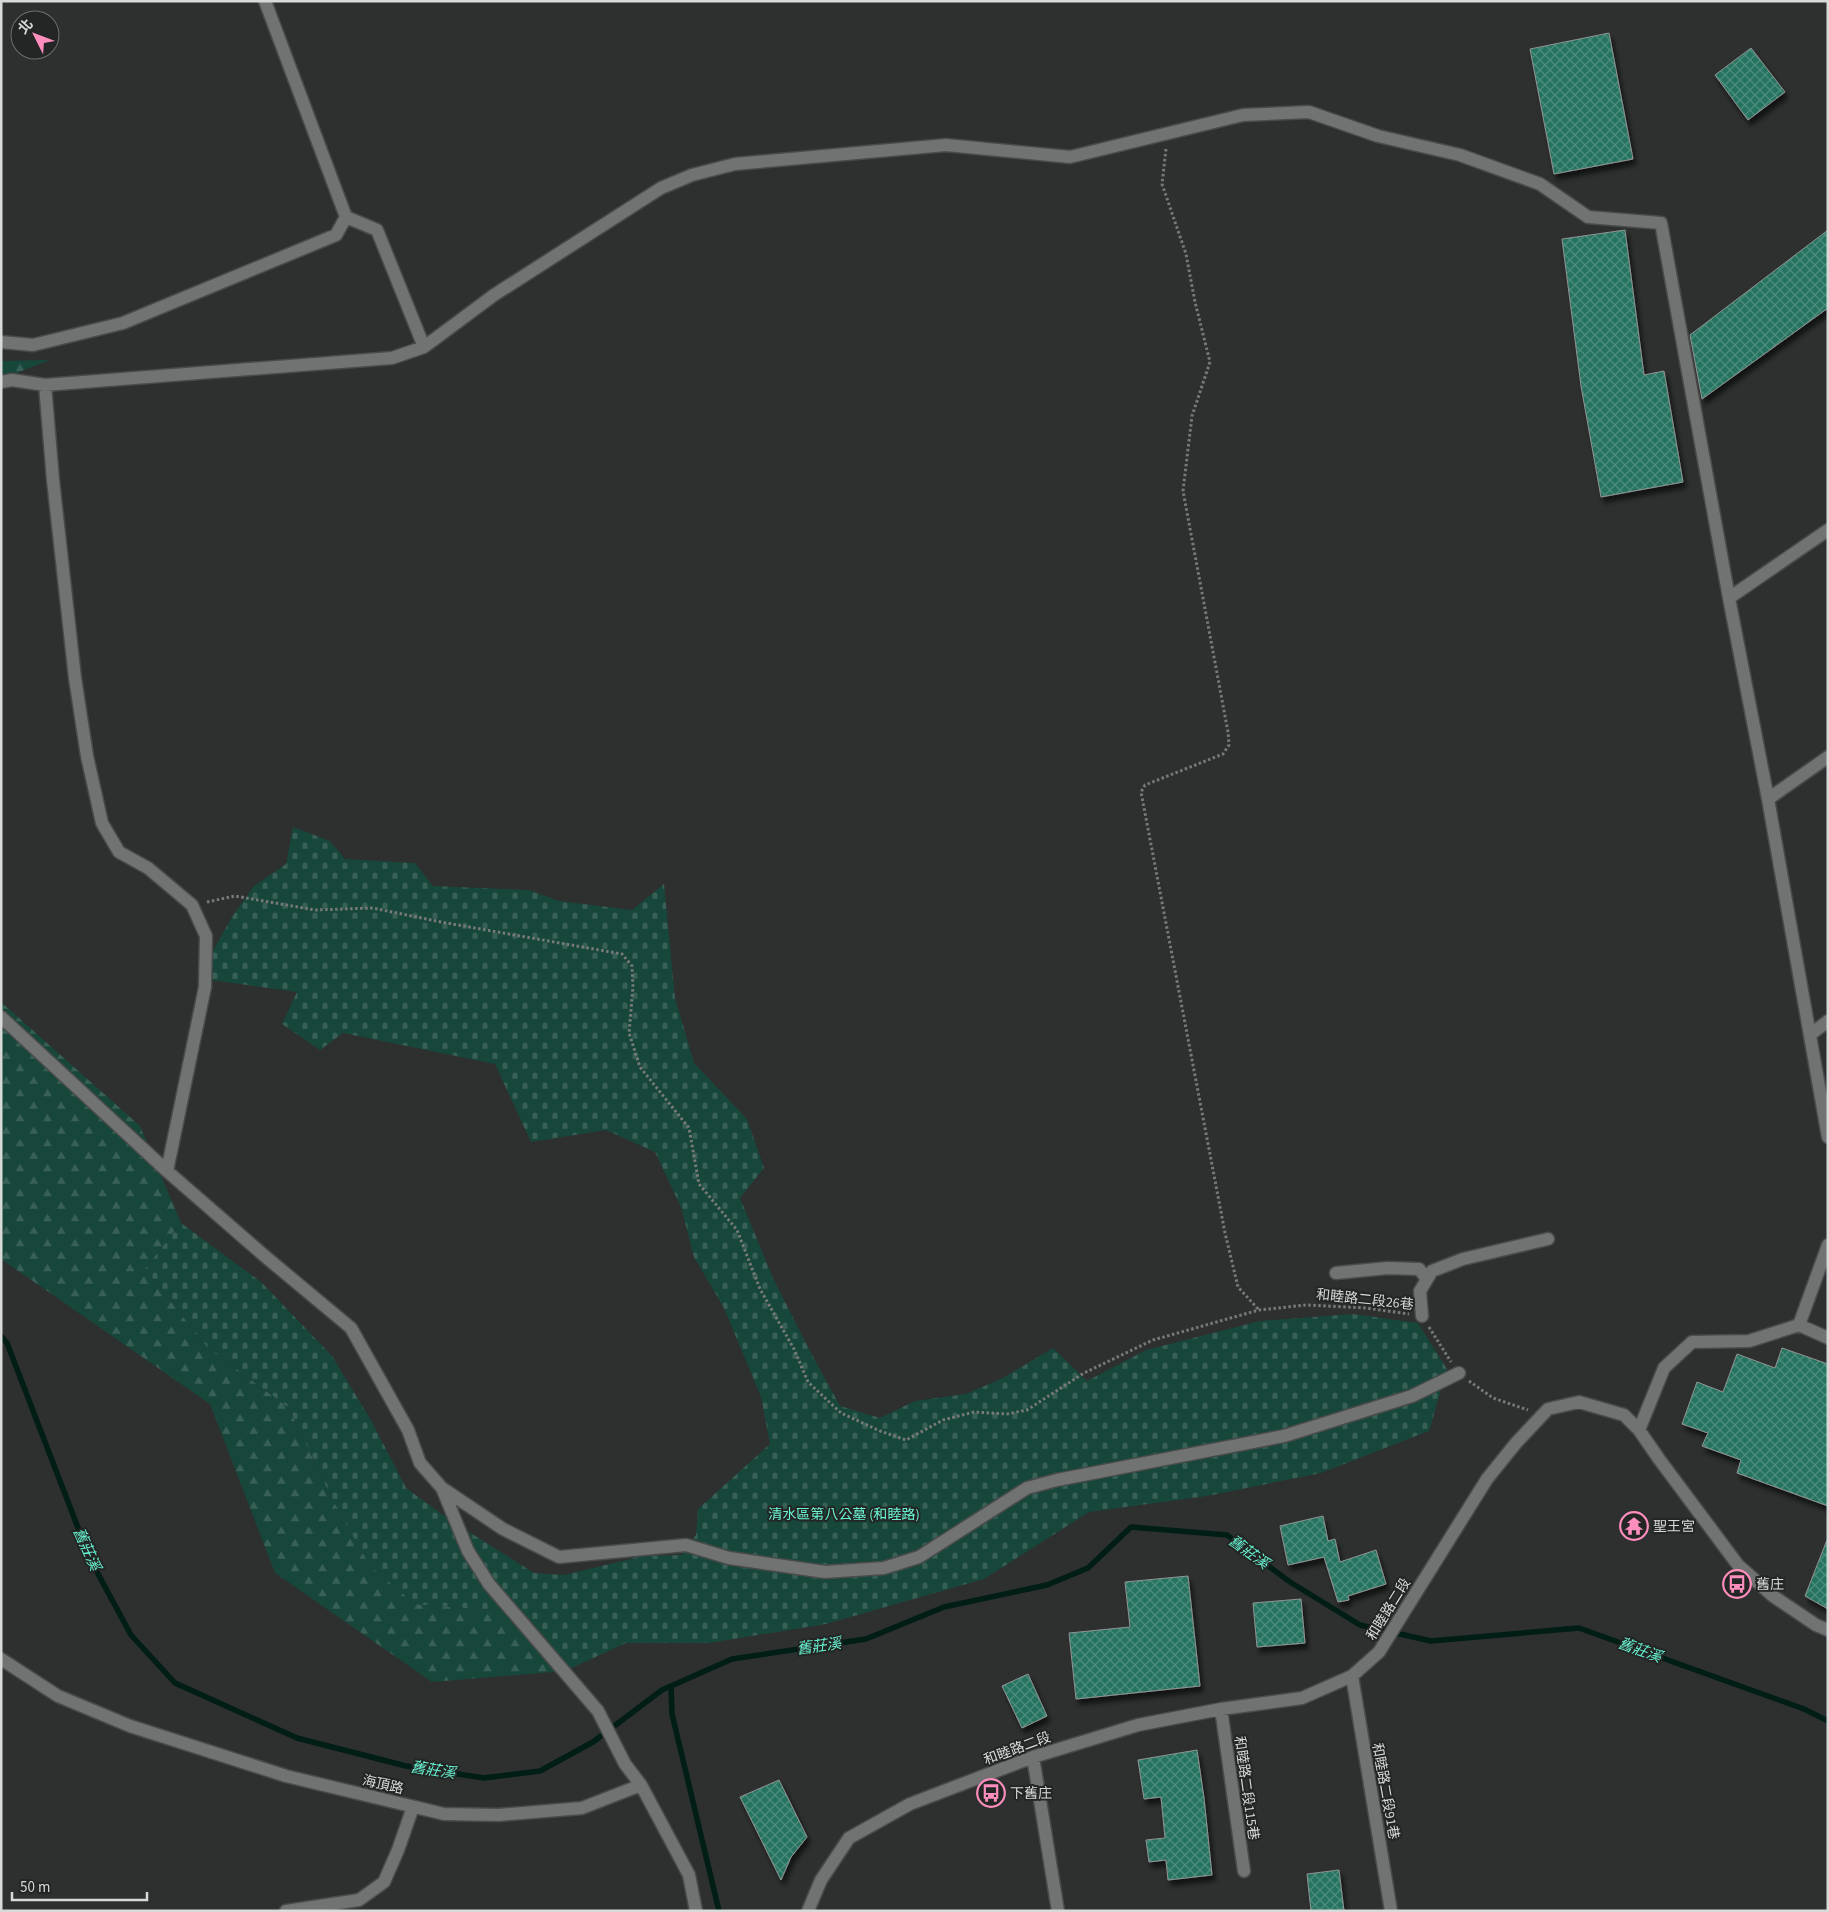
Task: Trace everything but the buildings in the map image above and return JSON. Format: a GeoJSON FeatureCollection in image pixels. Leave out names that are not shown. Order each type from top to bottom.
{"type":"FeatureCollection","features":[{"type":"Feature","properties":{"kind":"street"},"geometry":{"type":"LineString","coordinates":[[265,1],[346,217],[378,230],[424,347]]}},
{"type":"Feature","properties":{"kind":"street"},"geometry":{"type":"LineString","coordinates":[[1,382],[12,380],[45,385],[392,358],[424,347],[494,295],[661,188],[692,174],[734,164],[946,145],[1070,157],[1242,115],[1309,112],[1378,136],[1460,155],[1540,184],[1588,216],[1661,223],[1826,1113],[1828,1137]]}},
{"type":"Feature","properties":{"kind":"street"},"geometry":{"type":"LineString","coordinates":[[1,342],[32,345],[122,323],[336,235],[346,217]]}},
{"type":"Feature","properties":{"kind":"street"},"geometry":{"type":"LineString","coordinates":[[45,385],[53,480],[75,678],[87,756],[102,823],[119,852],[148,868],[192,905],[206,936],[205,986],[167,1170]]}},
{"type":"Feature","properties":{"kind":"street"},"geometry":{"type":"LineString","coordinates":[[1729,598],[1828,530]]}},
{"type":"Feature","properties":{"kind":"street"},"geometry":{"type":"LineString","coordinates":[[1768,799],[1828,757]]}},
{"type":"Feature","properties":{"kind":"street"},"geometry":{"type":"LineString","coordinates":[[1,1017],[167,1170],[267,1258],[351,1328],[408,1430],[420,1463],[442,1488],[503,1529],[559,1557],[686,1545],[730,1558],[825,1572],[884,1568],[919,1557],[1027,1488],[1056,1480],[1284,1436],[1412,1396],[1458,1373]]}},
{"type":"Feature","properties":{"kind":"street"},"geometry":{"type":"LineString","coordinates":[[1811,1034],[1828,1021]]}},
{"type":"Feature","properties":{"kind":"street"},"geometry":{"type":"LineString","coordinates":[[1422,1316],[1420,1291],[1432,1271],[1463,1259],[1548,1239]]}},
{"type":"Feature","properties":{"kind":"street"},"geometry":{"type":"LineString","coordinates":[[1799,1325],[1828,1245]]}},
{"type":"Feature","properties":{"kind":"street"},"geometry":{"type":"LineString","coordinates":[[1336,1273],[1388,1268],[1419,1269],[1427,1279]]}},
{"type":"Feature","properties":{"kind":"street"},"geometry":{"type":"LineString","coordinates":[[1639,1430],[1664,1368],[1692,1342],[1749,1341],[1799,1325],[1828,1338]]}},
{"type":"Feature","properties":{"kind":"street"},"geometry":{"type":"LineString","coordinates":[[1548,1409],[1579,1402],[1624,1415],[1639,1430],[1664,1467],[1738,1565],[1773,1596],[1816,1625],[1828,1630]]}},
{"type":"Feature","properties":{"kind":"street","name":"和睦路二段"},"geometry":{"type":"LineString","coordinates":[[808,1911],[821,1880],[849,1838],[910,1804],[1033,1757],[1138,1724],[1222,1709],[1302,1698],[1352,1676],[1379,1652],[1487,1479],[1516,1443],[1548,1409]]}},
{"type":"Feature","properties":{"kind":"street"},"geometry":{"type":"LineString","coordinates":[[442,1488],[468,1551],[489,1584],[598,1711],[624,1764],[641,1785],[689,1875],[696,1911]]}},
{"type":"Feature","properties":{"kind":"street","name":"海頂路"},"geometry":{"type":"LineString","coordinates":[[1,1659],[58,1696],[130,1726],[286,1776],[444,1814],[499,1815],[582,1808],[641,1785]]}},
{"type":"Feature","properties":{"kind":"street","name":"和睦路二段91巷"},"geometry":{"type":"LineString","coordinates":[[1352,1676],[1391,1911]]}},
{"type":"Feature","properties":{"kind":"street","name":"和睦路二段115巷"},"geometry":{"type":"LineString","coordinates":[[1222,1709],[1244,1871]]}},
{"type":"Feature","properties":{"kind":"street"},"geometry":{"type":"LineString","coordinates":[[1033,1757],[1058,1911]]}},
{"type":"Feature","properties":{"kind":"street"},"geometry":{"type":"LineString","coordinates":[[286,1911],[359,1900],[384,1882],[398,1850],[413,1807]]}},
{"type":"Feature","properties":{"kind":"path"},"geometry":{"type":"LineString","coordinates":[[1168,134],[1162,184],[1186,254],[1195,302],[1210,362],[1192,416],[1183,491],[1229,745],[1223,754],[1145,785],[1141,792],[1225,1233],[1238,1286],[1259,1310]]}},
{"type":"Feature","properties":{"kind":"path","name":"和睦路二段26巷"},"geometry":{"type":"LineString","coordinates":[[192,905],[235,896],[315,910],[373,908],[622,954],[632,966],[633,987],[629,1033],[640,1067],[689,1128],[700,1184],[737,1230],[760,1289],[794,1350],[808,1382],[842,1413],[880,1431],[906,1440],[943,1420],[974,1412],[1007,1414],[1027,1410],[1084,1373],[1153,1340],[1259,1310],[1306,1305],[1366,1308],[1422,1316],[1458,1373],[1493,1398],[1531,1411],[1548,1409]]}},
{"type":"Feature","properties":{"kind":"green space"},"geometry":{"type":"Polygon","coordinates":[[[50,360],[1,379],[1,361],[50,360]]]}},
{"type":"Feature","properties":{"kind":"green space","name":"清水區第八公墓 (和睦路)"},"geometry":{"type":"Polygon","coordinates":[[[293,827],[330,841],[345,859],[415,863],[433,886],[529,890],[559,901],[632,910],[664,884],[675,998],[694,1063],[747,1119],[764,1168],[740,1198],[773,1278],[840,1406],[880,1418],[915,1401],[966,1394],[1003,1378],[1053,1348],[1087,1381],[1146,1350],[1260,1321],[1353,1314],[1418,1323],[1447,1369],[1429,1431],[1321,1473],[1207,1496],[1089,1512],[984,1579],[826,1624],[709,1643],[626,1643],[565,1671],[503,1611],[415,1604],[370,1566],[332,1499],[289,1408],[207,1347],[145,1269],[181,1223],[261,1282],[332,1356],[372,1422],[406,1488],[450,1520],[534,1573],[564,1575],[643,1556],[682,1555],[696,1535],[698,1509],[770,1444],[761,1397],[724,1308],[694,1257],[681,1207],[655,1152],[606,1130],[531,1142],[495,1064],[343,1033],[320,1050],[282,1024],[297,992],[211,980],[206,963],[232,917],[254,886],[286,864],[293,827]]]}},
{"type":"Feature","properties":{"kind":"green space"},"geometry":{"type":"Polygon","coordinates":[[[1,1002],[140,1126],[181,1223],[145,1269],[207,1347],[289,1408],[332,1499],[415,1604],[503,1611],[565,1671],[432,1682],[275,1573],[210,1404],[1,1259],[1,1002]]]}},
{"type":"Feature","properties":{"kind":"waterway","name":"舊莊溪"},"geometry":{"type":"LineString","coordinates":[[1,1336],[7,1343],[90,1559],[131,1635],[175,1683],[297,1738],[406,1766],[484,1778],[540,1771],[593,1742],[662,1690],[732,1659],[866,1639],[944,1607],[1047,1585],[1088,1568],[1131,1527],[1227,1535],[1290,1582],[1360,1625],[1431,1641],[1579,1628],[1804,1709],[1828,1721]]}},
{"type":"Feature","properties":{"kind":"waterway"},"geometry":{"type":"LineString","coordinates":[[671,1687],[672,1714],[719,1911]]}},
{"type":"Feature","properties":{"kind":"place","name":"聖王宮"},"geometry":{"type":"Point","coordinates":[1634,1526]}},
{"type":"Feature","properties":{"kind":"place","name":"舊庄"},"geometry":{"type":"Point","coordinates":[1737,1584]}},
{"type":"Feature","properties":{"kind":"place","name":"下舊庄"},"geometry":{"type":"Point","coordinates":[991,1793]}}]}
